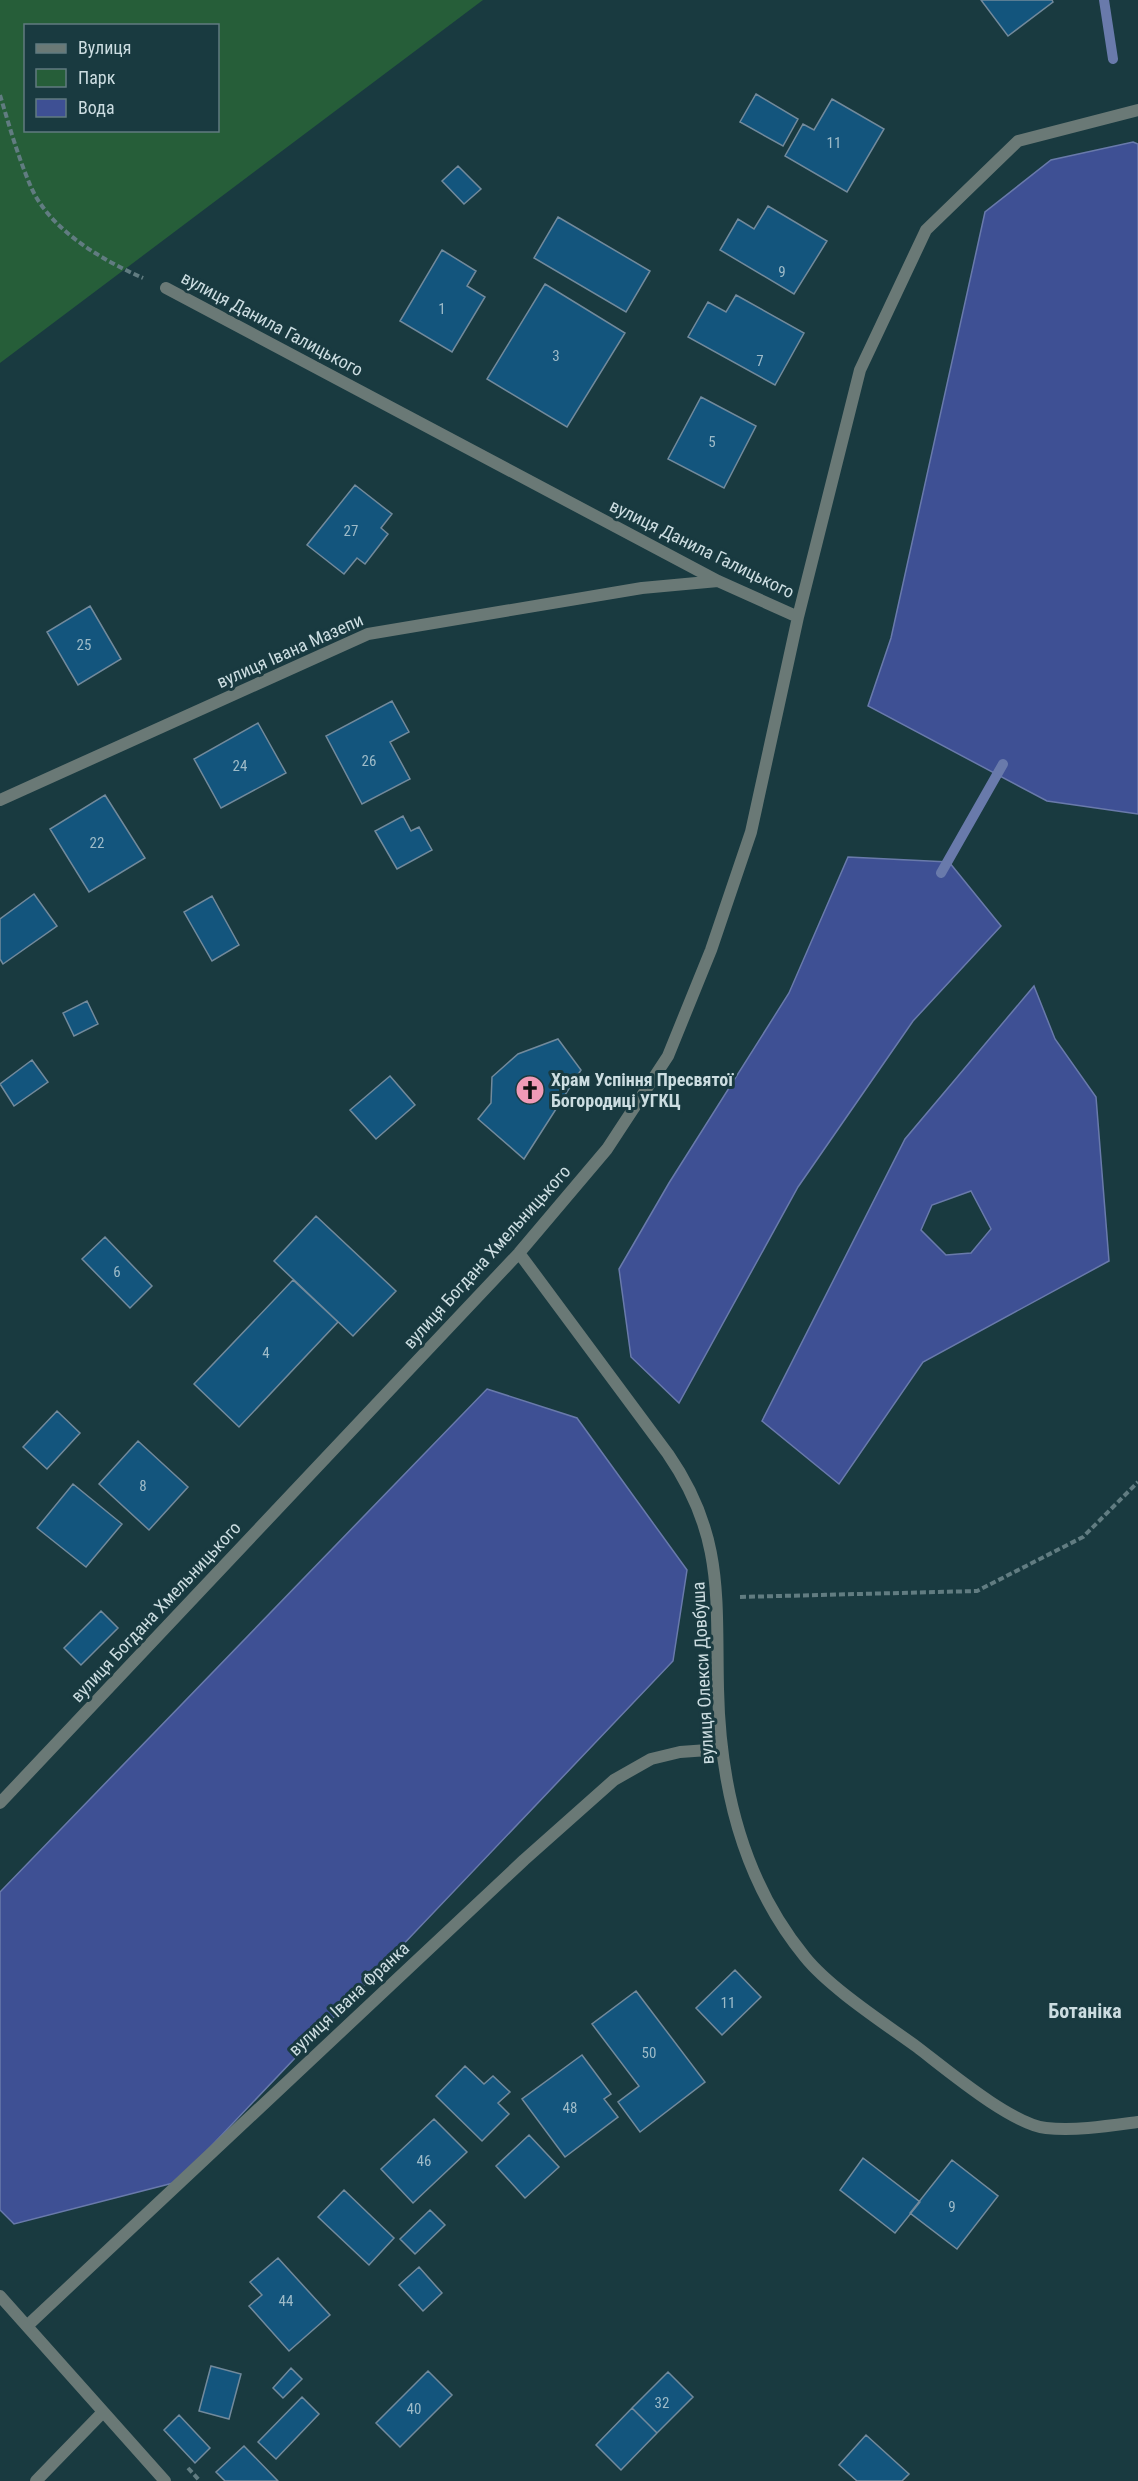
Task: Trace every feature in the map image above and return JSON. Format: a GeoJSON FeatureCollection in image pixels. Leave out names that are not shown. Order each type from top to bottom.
{"type":"FeatureCollection","features":[{"type":"Feature","properties":{"kind":"street","name":"вулиця Данила Галицького"},"geometry":{"type":"LineString","coordinates":[[166,288],[718,581],[798,617],[860,370],[927,230],[1018,141],[1138,110]]}},
{"type":"Feature","properties":{"kind":"street","name":"вулиця Івана Мазепи"},"geometry":{"type":"LineString","coordinates":[[0,800],[368,634],[642,588],[718,581]]}},
{"type":"Feature","properties":{"kind":"street","name":"вулиця Богдана Хмельницького"},"geometry":{"type":"LineString","coordinates":[[0,1803],[519,1253],[607,1149],[668,1056],[711,950],[751,832],[798,617]]}},
{"type":"Feature","properties":{"kind":"street","name":"вулиця Олекси Довбуша"},"geometry":{"type":"LineString","coordinates":[[519,1253],[686,1480],[700,1514],[713,1555],[718,1598],[722,1749],[733,1812],[748,1864],[772,1912],[806,1959],[854,2001],[1006,2112],[1043,2128],[1089,2128],[1138,2122]]}},
{"type":"Feature","properties":{"kind":"street","name":"вулиця Івана Франка"},"geometry":{"type":"LineString","coordinates":[[27,2326],[524,1860],[614,1780],[651,1759],[680,1752],[722,1749]]}},
{"type":"Feature","properties":{"kind":"street"},"geometry":{"type":"LineString","coordinates":[[0,2296],[165,2481]]}},
{"type":"Feature","properties":{"kind":"street"},"geometry":{"type":"LineString","coordinates":[[36,2481],[103,2412]]}},
{"type":"Feature","properties":{"kind":"path"},"geometry":{"type":"LineString","coordinates":[[0,94],[32,189],[51,214],[74,238],[108,262],[166,288]]}},
{"type":"Feature","properties":{"kind":"path"},"geometry":{"type":"LineString","coordinates":[[718,1598],[977,1591],[1083,1537],[1138,1482]]}},
{"type":"Feature","properties":{"kind":"green space"},"geometry":{"type":"Polygon","coordinates":[[[0,0],[483,0],[0,363],[0,0]]]}},
{"type":"Feature","properties":{"kind":"water"},"geometry":{"type":"Polygon","coordinates":[[[1133,142],[1138,144],[1138,814],[1047,801],[868,706],[891,638],[985,212],[1051,160],[1133,142]]]}},
{"type":"Feature","properties":{"kind":"water"},"geometry":{"type":"Polygon","coordinates":[[[848,857],[949,862],[1001,926],[913,1021],[798,1187],[679,1403],[631,1357],[619,1269],[669,1183],[789,993],[848,857]]]}},
{"type":"Feature","properties":{"kind":"water"},"geometry":{"type":"Polygon","coordinates":[[[1034,986],[1055,1039],[1096,1097],[1109,1261],[923,1362],[839,1484],[762,1421],[905,1139],[1034,986]],[[971,1191],[932,1205],[921,1230],[946,1255],[971,1253],[991,1229],[971,1191]]]}},
{"type":"Feature","properties":{"kind":"water"},"geometry":{"type":"Polygon","coordinates":[[[487,1389],[577,1418],[687,1570],[673,1661],[177,2182],[14,2224],[0,2210],[0,1892],[487,1389]]]}},
{"type":"Feature","properties":{"kind":"building"},"geometry":{"type":"Polygon","coordinates":[[[981,0],[1052,0],[1053,2],[1008,36],[981,0]]]}},
{"type":"Feature","properties":{"kind":"building"},"geometry":{"type":"Polygon","coordinates":[[[756,94],[798,119],[783,146],[740,122],[756,94]]]}},
{"type":"Feature","properties":{"kind":"building"},"geometry":{"type":"Polygon","coordinates":[[[832,99],[884,129],[847,192],[785,156],[803,124],[814,130],[832,99]]]}},
{"type":"Feature","properties":{"kind":"building"},"geometry":{"type":"Polygon","coordinates":[[[458,166],[481,189],[464,204],[442,181],[458,166]]]}},
{"type":"Feature","properties":{"kind":"building"},"geometry":{"type":"Polygon","coordinates":[[[768,206],[827,241],[794,294],[720,250],[738,219],[754,229],[768,206]]]}},
{"type":"Feature","properties":{"kind":"building"},"geometry":{"type":"Polygon","coordinates":[[[558,217],[650,271],[626,312],[534,258],[558,217]]]}},
{"type":"Feature","properties":{"kind":"building"},"geometry":{"type":"Polygon","coordinates":[[[442,250],[476,271],[467,286],[485,297],[452,352],[400,321],[442,250]]]}},
{"type":"Feature","properties":{"kind":"building"},"geometry":{"type":"Polygon","coordinates":[[[545,284],[625,333],[567,427],[487,379],[545,284]]]}},
{"type":"Feature","properties":{"kind":"building"},"geometry":{"type":"Polygon","coordinates":[[[736,295],[804,333],[775,385],[688,337],[708,302],[726,312],[736,295]]]}},
{"type":"Feature","properties":{"kind":"building"},"geometry":{"type":"Polygon","coordinates":[[[701,397],[756,426],[724,488],[668,459],[701,397]]]}},
{"type":"Feature","properties":{"kind":"building"},"geometry":{"type":"Polygon","coordinates":[[[355,485],[392,514],[381,528],[388,534],[365,564],[357,558],[344,574],[307,545],[355,485]]]}},
{"type":"Feature","properties":{"kind":"building"},"geometry":{"type":"Polygon","coordinates":[[[90,606],[121,659],[78,685],[47,632],[90,606]]]}},
{"type":"Feature","properties":{"kind":"building"},"geometry":{"type":"Polygon","coordinates":[[[392,701],[409,732],[390,742],[410,779],[362,804],[326,736],[392,701]]]}},
{"type":"Feature","properties":{"kind":"building"},"geometry":{"type":"Polygon","coordinates":[[[258,723],[286,773],[221,808],[194,759],[258,723]]]}},
{"type":"Feature","properties":{"kind":"building"},"geometry":{"type":"Polygon","coordinates":[[[105,795],[145,858],[89,892],[50,829],[105,795]]]}},
{"type":"Feature","properties":{"kind":"building"},"geometry":{"type":"Polygon","coordinates":[[[403,816],[411,831],[419,827],[432,850],[397,869],[375,831],[403,816]]]}},
{"type":"Feature","properties":{"kind":"building"},"geometry":{"type":"Polygon","coordinates":[[[34,894],[57,926],[3,964],[0,959],[0,919],[34,894]]]}},
{"type":"Feature","properties":{"kind":"building"},"geometry":{"type":"Polygon","coordinates":[[[212,896],[239,945],[212,961],[184,912],[212,896]]]}},
{"type":"Feature","properties":{"kind":"building"},"geometry":{"type":"Polygon","coordinates":[[[87,1001],[98,1024],[74,1036],[63,1013],[87,1001]]]}},
{"type":"Feature","properties":{"kind":"building","name":"Храм Успіння Пресвятої Богородиці УГКЦ"},"geometry":{"type":"Polygon","coordinates":[[[558,1039],[581,1070],[524,1159],[478,1119],[491,1103],[492,1077],[518,1054],[558,1039]]]}},
{"type":"Feature","properties":{"kind":"building"},"geometry":{"type":"Polygon","coordinates":[[[32,1060],[48,1082],[14,1106],[0,1084],[32,1060]]]}},
{"type":"Feature","properties":{"kind":"building"},"geometry":{"type":"Polygon","coordinates":[[[390,1076],[415,1105],[376,1139],[350,1110],[390,1076]]]}},
{"type":"Feature","properties":{"kind":"building"},"geometry":{"type":"Polygon","coordinates":[[[316,1216],[396,1291],[353,1336],[274,1261],[316,1216]]]}},
{"type":"Feature","properties":{"kind":"building"},"geometry":{"type":"Polygon","coordinates":[[[105,1237],[152,1286],[130,1308],[82,1259],[105,1237]]]}},
{"type":"Feature","properties":{"kind":"building"},"geometry":{"type":"Polygon","coordinates":[[[293,1280],[338,1322],[239,1427],[194,1384],[293,1280]]]}},
{"type":"Feature","properties":{"kind":"building"},"geometry":{"type":"Polygon","coordinates":[[[57,1411],[80,1433],[47,1469],[23,1447],[57,1411]]]}},
{"type":"Feature","properties":{"kind":"building"},"geometry":{"type":"Polygon","coordinates":[[[138,1441],[188,1487],[149,1530],[99,1484],[138,1441]]]}},
{"type":"Feature","properties":{"kind":"building"},"geometry":{"type":"Polygon","coordinates":[[[73,1484],[122,1524],[86,1567],[37,1528],[73,1484]]]}},
{"type":"Feature","properties":{"kind":"building"},"geometry":{"type":"Polygon","coordinates":[[[101,1611],[118,1628],[81,1665],[64,1648],[101,1611]]]}},
{"type":"Feature","properties":{"kind":"building"},"geometry":{"type":"Polygon","coordinates":[[[735,1970],[761,1997],[722,2035],[696,2008],[735,1970]]]}},
{"type":"Feature","properties":{"kind":"building"},"geometry":{"type":"Polygon","coordinates":[[[636,1991],[705,2082],[640,2132],[618,2102],[639,2086],[592,2024],[636,1991]]]}},
{"type":"Feature","properties":{"kind":"building"},"geometry":{"type":"Polygon","coordinates":[[[582,2055],[611,2094],[604,2099],[618,2117],[565,2157],[522,2099],[582,2055]]]}},
{"type":"Feature","properties":{"kind":"building"},"geometry":{"type":"Polygon","coordinates":[[[465,2066],[484,2084],[493,2076],[510,2092],[498,2103],[509,2114],[482,2141],[436,2096],[465,2066]]]}},
{"type":"Feature","properties":{"kind":"building"},"geometry":{"type":"Polygon","coordinates":[[[434,2119],[467,2152],[413,2203],[381,2169],[434,2119]]]}},
{"type":"Feature","properties":{"kind":"building"},"geometry":{"type":"Polygon","coordinates":[[[529,2135],[559,2167],[525,2198],[496,2166],[529,2135]]]}},
{"type":"Feature","properties":{"kind":"building"},"geometry":{"type":"Polygon","coordinates":[[[863,2158],[920,2202],[895,2233],[840,2190],[863,2158]]]}},
{"type":"Feature","properties":{"kind":"building"},"geometry":{"type":"Polygon","coordinates":[[[952,2160],[998,2196],[957,2249],[910,2213],[952,2160]]]}},
{"type":"Feature","properties":{"kind":"building"},"geometry":{"type":"Polygon","coordinates":[[[344,2190],[394,2238],[369,2265],[318,2217],[344,2190]]]}},
{"type":"Feature","properties":{"kind":"building"},"geometry":{"type":"Polygon","coordinates":[[[430,2210],[445,2225],[415,2254],[400,2239],[430,2210]]]}},
{"type":"Feature","properties":{"kind":"building"},"geometry":{"type":"Polygon","coordinates":[[[278,2258],[330,2315],[289,2351],[249,2306],[262,2295],[250,2282],[278,2258]]]}},
{"type":"Feature","properties":{"kind":"building"},"geometry":{"type":"Polygon","coordinates":[[[419,2267],[442,2293],[423,2311],[399,2285],[419,2267]]]}},
{"type":"Feature","properties":{"kind":"building"},"geometry":{"type":"Polygon","coordinates":[[[211,2366],[241,2374],[229,2419],[199,2411],[211,2366]]]}},
{"type":"Feature","properties":{"kind":"building"},"geometry":{"type":"Polygon","coordinates":[[[291,2368],[302,2379],[283,2398],[273,2388],[291,2368]]]}},
{"type":"Feature","properties":{"kind":"building"},"geometry":{"type":"Polygon","coordinates":[[[428,2371],[452,2395],[400,2447],[376,2423],[428,2371]]]}},
{"type":"Feature","properties":{"kind":"building"},"geometry":{"type":"Polygon","coordinates":[[[668,2372],[693,2397],[657,2433],[632,2408],[668,2372]]]}},
{"type":"Feature","properties":{"kind":"building"},"geometry":{"type":"Polygon","coordinates":[[[302,2397],[319,2414],[276,2459],[258,2442],[302,2397]]]}},
{"type":"Feature","properties":{"kind":"building"},"geometry":{"type":"Polygon","coordinates":[[[632,2408],[657,2433],[621,2470],[596,2445],[632,2408]]]}},
{"type":"Feature","properties":{"kind":"building"},"geometry":{"type":"Polygon","coordinates":[[[179,2415],[210,2448],[195,2463],[164,2430],[179,2415]]]}},
{"type":"Feature","properties":{"kind":"building"},"geometry":{"type":"Polygon","coordinates":[[[866,2435],[909,2474],[902,2481],[857,2481],[839,2465],[866,2435]]]}},
{"type":"Feature","properties":{"kind":"building"},"geometry":{"type":"Polygon","coordinates":[[[244,2446],[278,2481],[225,2481],[216,2472],[244,2446]]]}},
{"type":"Feature","properties":{"kind":"waterway"},"geometry":{"type":"LineString","coordinates":[[1104,0],[1113,59]]}},
{"type":"Feature","properties":{"kind":"waterway"},"geometry":{"type":"LineString","coordinates":[[941,873],[1003,764]]}},
{"type":"Feature","properties":{"kind":"place","name":"Храм Успіння Пресвятої Богородиці УГКЦ"},"geometry":{"type":"Point","coordinates":[530,1090]}},
{"type":"Feature","properties":{"kind":"district","name":"Ботаніка"},"geometry":{"type":"Point","coordinates":[1085,2011]}}]}
